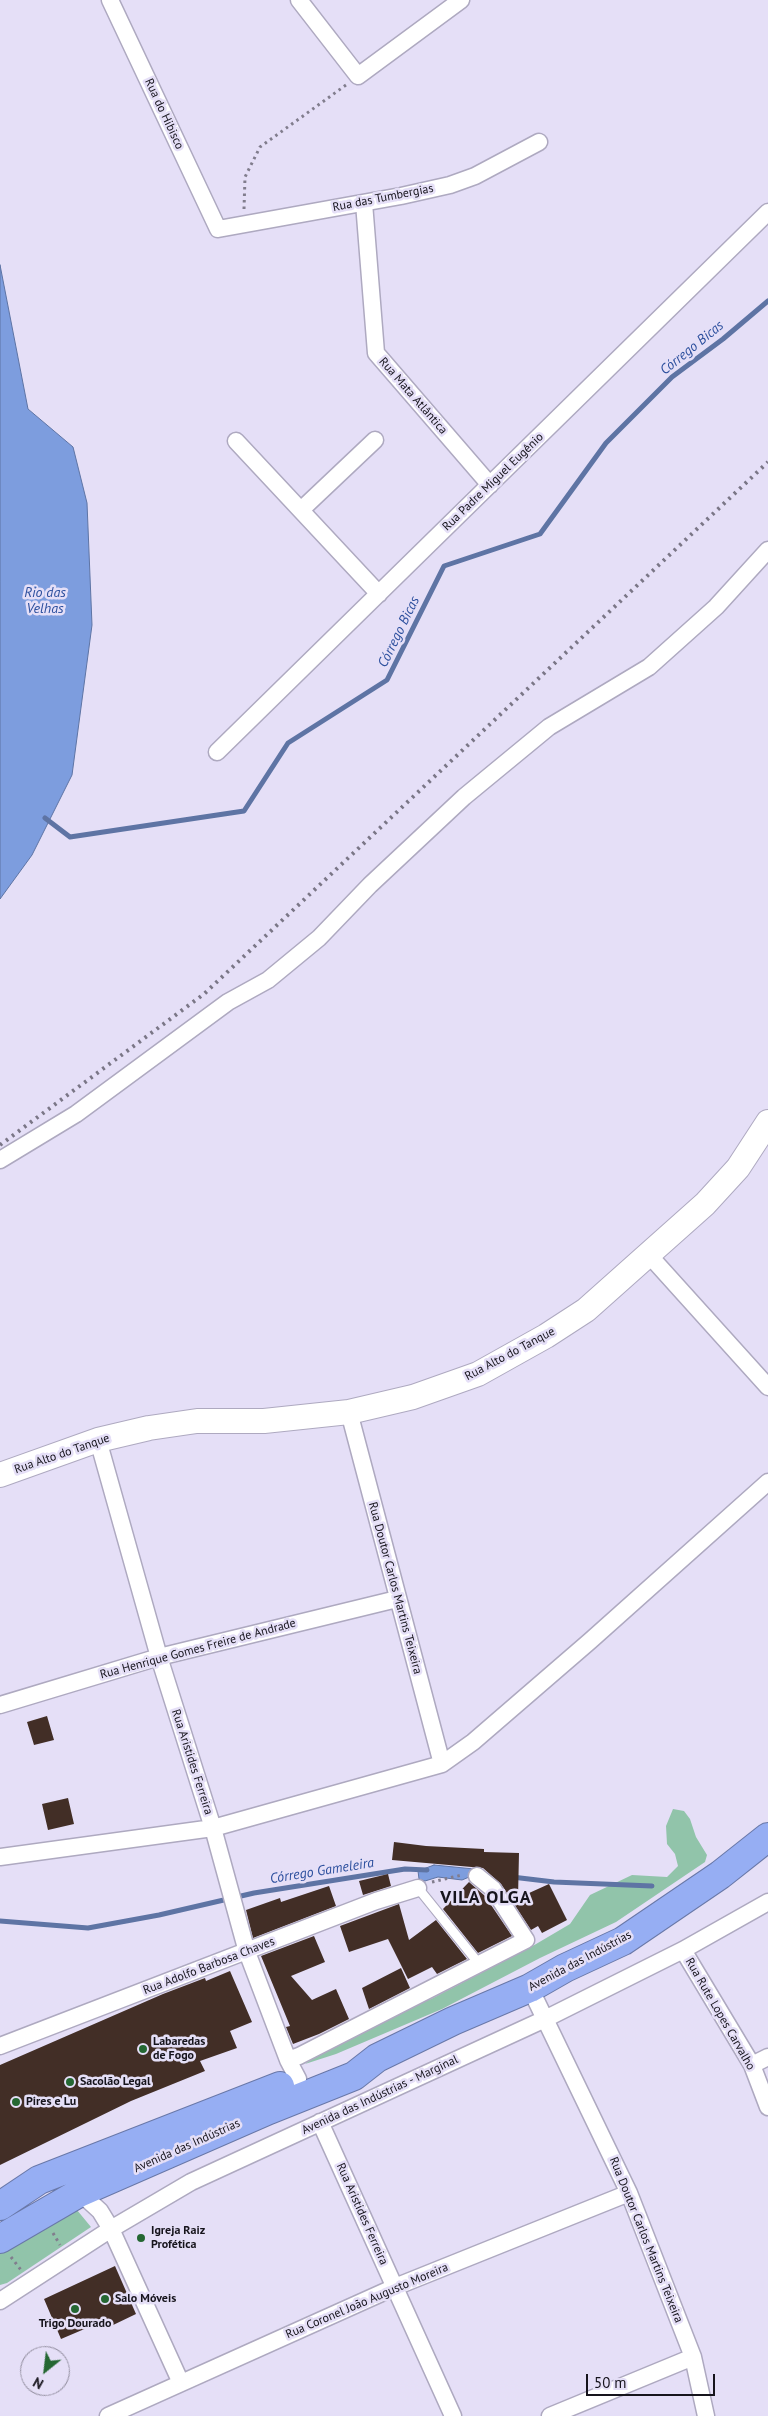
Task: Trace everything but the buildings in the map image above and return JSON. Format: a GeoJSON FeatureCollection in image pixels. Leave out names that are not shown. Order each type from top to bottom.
{"type":"FeatureCollection","features":[{"type":"Feature","properties":{"kind":"highway","name":"Avenida das Indústrias"},"geometry":{"type":"LineString","coordinates":[[3,2246],[79,2193],[269,2110],[354,2076],[377,2058],[453,2021],[530,1988],[565,1968],[623,1941],[720,1875],[768,1836]]}},
{"type":"Feature","properties":{"kind":"highway","name":"Avenida das Indústrias"},"geometry":{"type":"LineString","coordinates":[[0,2206],[39,2180],[293,2069],[348,2060],[377,2058]]}},
{"type":"Feature","properties":{"kind":"main road","name":"Rua Alto do Tanque"},"geometry":{"type":"LineString","coordinates":[[0,1475],[98,1440],[197,1421],[264,1421],[349,1412],[413,1397],[478,1374],[546,1336],[586,1310],[706,1204],[738,1168],[768,1122]]}},
{"type":"Feature","properties":{"kind":"street","name":"Rua do Hibisco"},"geometry":{"type":"LineString","coordinates":[[110,0],[218,229]]}},
{"type":"Feature","properties":{"kind":"street"},"geometry":{"type":"LineString","coordinates":[[299,0],[358,76],[461,0]]}},
{"type":"Feature","properties":{"kind":"street","name":"Rua das Tumbergias"},"geometry":{"type":"LineString","coordinates":[[218,229],[364,203],[450,185],[475,176],[539,142]]}},
{"type":"Feature","properties":{"kind":"street","name":"Rua Mata Atlântica"},"geometry":{"type":"LineString","coordinates":[[364,203],[376,352],[490,485]]}},
{"type":"Feature","properties":{"kind":"street","name":"Rua Padre Miguel Eugênio"},"geometry":{"type":"LineString","coordinates":[[217,752],[768,212]]}},
{"type":"Feature","properties":{"kind":"street"},"geometry":{"type":"LineString","coordinates":[[301,510],[375,440]]}},
{"type":"Feature","properties":{"kind":"street"},"geometry":{"type":"LineString","coordinates":[[236,441],[379,594]]}},
{"type":"Feature","properties":{"kind":"street"},"geometry":{"type":"LineString","coordinates":[[0,1160],[76,1114],[228,1002],[268,980],[319,938],[370,885],[464,797],[548,727],[649,667],[716,607],[768,550]]}},
{"type":"Feature","properties":{"kind":"street"},"geometry":{"type":"LineString","coordinates":[[648,1255],[768,1387]]}},
{"type":"Feature","properties":{"kind":"street","name":"Rua Doutor Carlos Martins Teixeira"},"geometry":{"type":"LineString","coordinates":[[349,1412],[442,1764]]}},
{"type":"Feature","properties":{"kind":"street","name":"Rua Aristides Ferreira"},"geometry":{"type":"LineString","coordinates":[[98,1440],[159,1657],[213,1828],[247,1952],[293,2069]]}},
{"type":"Feature","properties":{"kind":"street"},"geometry":{"type":"LineString","coordinates":[[0,1857],[213,1828],[442,1764],[473,1742],[583,1647],[768,1482]]}},
{"type":"Feature","properties":{"kind":"street","name":"Rua Henrique Gomes Freire de Andrade"},"geometry":{"type":"LineString","coordinates":[[0,1704],[159,1657],[397,1599]]}},
{"type":"Feature","properties":{"kind":"street"},"geometry":{"type":"LineString","coordinates":[[293,2069],[299,2056],[526,1940],[493,1889],[477,1876]]}},
{"type":"Feature","properties":{"kind":"street","name":"Rua Adolfo Barbosa Chaves"},"geometry":{"type":"LineString","coordinates":[[0,2046],[422,1886]]}},
{"type":"Feature","properties":{"kind":"street","name":"Avenida das Indústrias - Marginal"},"geometry":{"type":"LineString","coordinates":[[0,2301],[111,2229],[191,2182],[545,2019],[682,1950],[768,1902]]}},
{"type":"Feature","properties":{"kind":"street","name":"Rua Rute Lopes Carvalho"},"geometry":{"type":"LineString","coordinates":[[682,1950],[752,2065],[768,2107]]}},
{"type":"Feature","properties":{"kind":"street","name":"Rua Doutor Carlos Martins Teixeira"},"geometry":{"type":"LineString","coordinates":[[530,1988],[629,2194],[693,2357],[706,2416]]}},
{"type":"Feature","properties":{"kind":"street"},"geometry":{"type":"LineString","coordinates":[[752,2065],[768,2057]]}},
{"type":"Feature","properties":{"kind":"street","name":"Rua Aristides Ferreira"},"geometry":{"type":"LineString","coordinates":[[320,2122],[453,2416]]}},
{"type":"Feature","properties":{"kind":"street"},"geometry":{"type":"LineString","coordinates":[[61,2171],[79,2193],[100,2211],[111,2229],[181,2383]]}},
{"type":"Feature","properties":{"kind":"street","name":"Rua Coronel João Augusto Moreira"},"geometry":{"type":"LineString","coordinates":[[108,2416],[395,2287],[629,2194]]}},
{"type":"Feature","properties":{"kind":"street"},"geometry":{"type":"LineString","coordinates":[[550,2416],[693,2357]]}},
{"type":"Feature","properties":{"kind":"lane"},"geometry":{"type":"LineString","coordinates":[[422,1886],[480,1965]]}},
{"type":"Feature","properties":{"kind":"path"},"geometry":{"type":"LineString","coordinates":[[244,215],[246,177],[260,147],[358,76]]}},
{"type":"Feature","properties":{"kind":"path"},"geometry":{"type":"LineString","coordinates":[[422,1886],[468,1873],[477,1876]]}},
{"type":"Feature","properties":{"kind":"path"},"geometry":{"type":"LineString","coordinates":[[3,2246],[31,2282]]}},
{"type":"Feature","properties":{"kind":"green space"},"geometry":{"type":"Polygon","coordinates":[[[673,1809],[684,1811],[690,1819],[696,1837],[707,1855],[705,1862],[616,1922],[540,1958],[442,2009],[336,2054],[305,2064],[415,2003],[431,1999],[531,1947],[570,1924],[590,1895],[632,1875],[667,1877],[678,1866],[675,1854],[667,1844],[666,1826],[673,1809]]]}},
{"type":"Feature","properties":{"kind":"green space"},"geometry":{"type":"Polygon","coordinates":[[[72,2204],[91,2227],[7,2283],[0,2285],[0,2245],[72,2204]]]}},
{"type":"Feature","properties":{"kind":"water","name":"Rio das Velhas"},"geometry":{"type":"Polygon","coordinates":[[[0,265],[28,409],[73,447],[87,503],[92,625],[72,775],[32,855],[0,899],[0,265]]]}},
{"type":"Feature","properties":{"kind":"water"},"geometry":{"type":"Polygon","coordinates":[[[434,1865],[474,1869],[474,1875],[462,1880],[438,1877],[425,1881],[419,1879],[418,1871],[434,1865]]]}},
{"type":"Feature","properties":{"kind":"waterway","name":"Córrego Bicas"},"geometry":{"type":"LineString","coordinates":[[45,818],[70,837],[244,811],[288,743],[387,680],[444,566],[540,534],[606,443],[672,377],[723,339],[768,301]]}},
{"type":"Feature","properties":{"kind":"waterway","name":"Córrego Gameleira"},"geometry":{"type":"LineString","coordinates":[[0,1921],[88,1928],[159,1915],[254,1893],[405,1869],[427,1870]]}},
{"type":"Feature","properties":{"kind":"waterway","name":"Córrego Gameleira"},"geometry":{"type":"LineString","coordinates":[[512,1877],[554,1882],[652,1886]]}},
{"type":"Feature","properties":{"kind":"railway"},"geometry":{"type":"LineString","coordinates":[[0,1145],[204,994],[768,462]]}},
{"type":"Feature","properties":{"kind":"place","name":"Labaredas de Fogo"},"geometry":{"type":"Point","coordinates":[143,2049]}},
{"type":"Feature","properties":{"kind":"place","name":"Sacolão Legal"},"geometry":{"type":"Point","coordinates":[70,2082]}},
{"type":"Feature","properties":{"kind":"place","name":"Pires e Lu"},"geometry":{"type":"Point","coordinates":[16,2102]}},
{"type":"Feature","properties":{"kind":"place","name":"Igreja Raiz Profética"},"geometry":{"type":"Point","coordinates":[141,2238]}},
{"type":"Feature","properties":{"kind":"place","name":"Salo Móveis"},"geometry":{"type":"Point","coordinates":[105,2299]}},
{"type":"Feature","properties":{"kind":"place","name":"Trigo Dourado"},"geometry":{"type":"Point","coordinates":[75,2309]}},
{"type":"Feature","properties":{"kind":"district","name":"VILA OLGA"},"geometry":{"type":"Point","coordinates":[486,1898]}}]}
